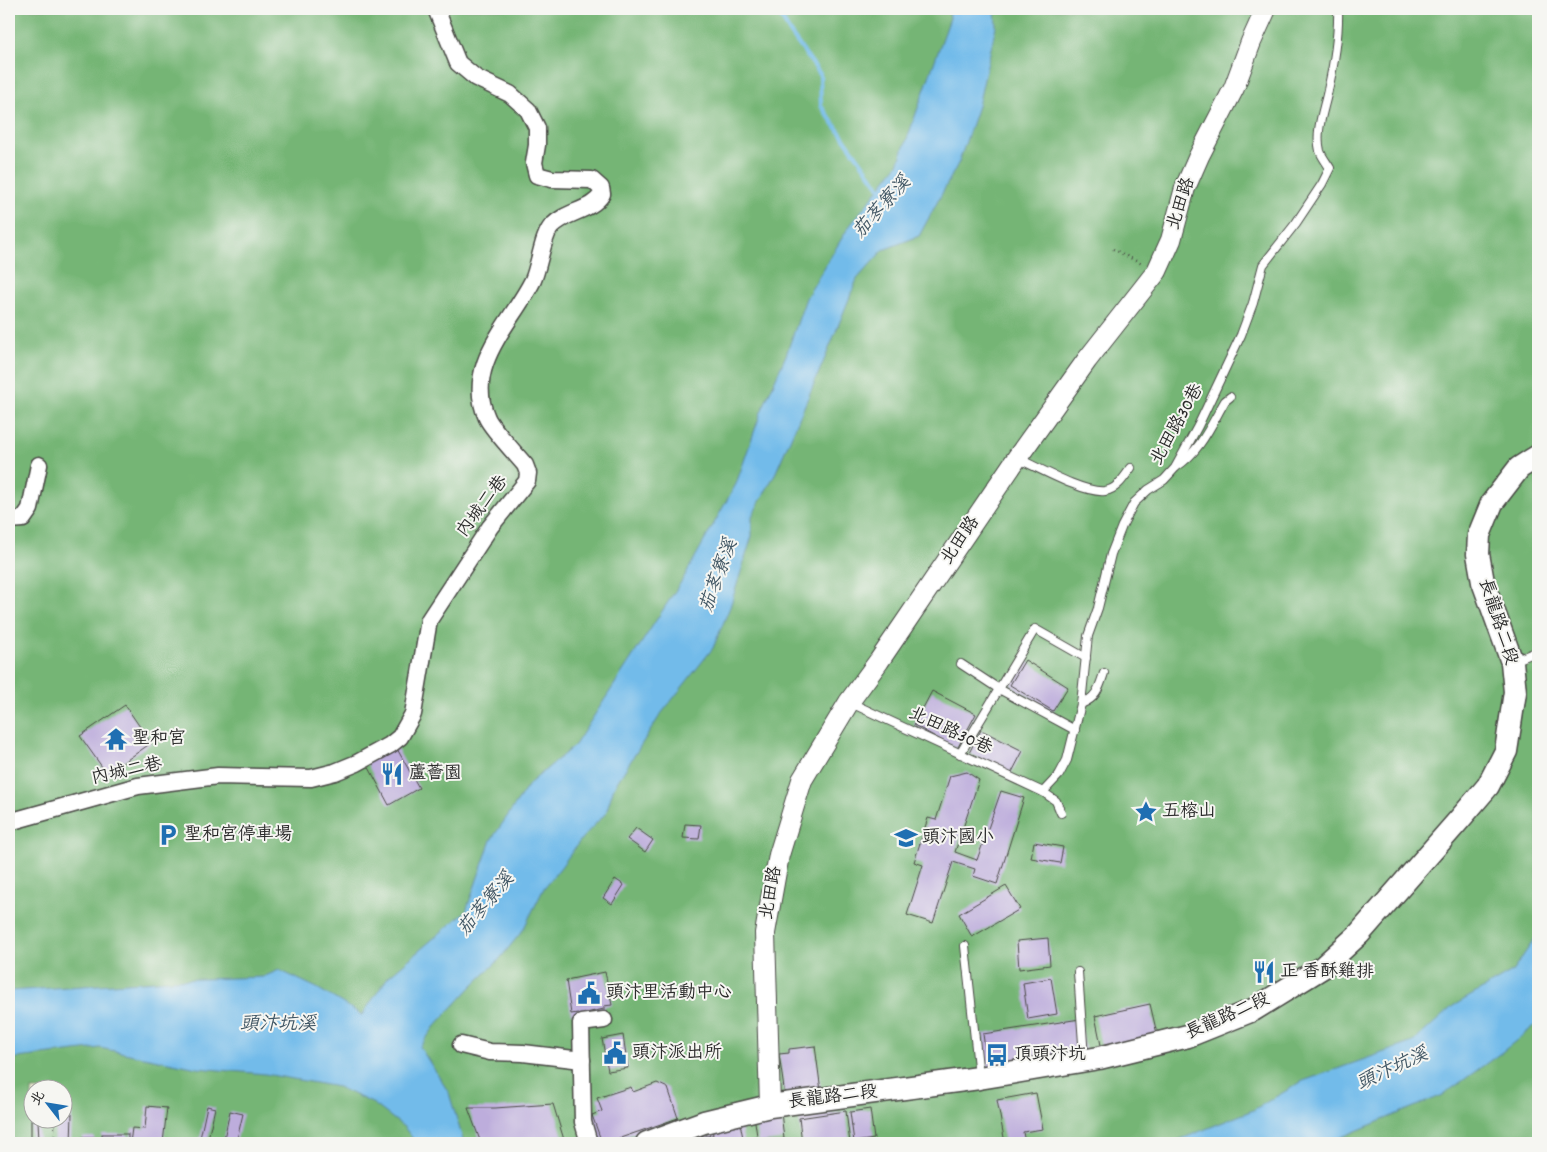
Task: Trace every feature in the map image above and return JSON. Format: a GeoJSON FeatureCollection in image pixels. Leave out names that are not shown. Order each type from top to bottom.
{"type":"FeatureCollection","features":[{"type":"Feature","properties":{"kind":"main road","name":"長龍路二段"},"geometry":{"type":"LineString","coordinates":[[648,1143],[704,1122],[770,1106],[979,1078],[1084,1060],[1188,1036],[1253,1010],[1323,967],[1359,934],[1488,786],[1506,751],[1515,692],[1512,662],[1483,582],[1478,554],[1479,535],[1492,503],[1519,468],[1538,456]]}},
{"type":"Feature","properties":{"kind":"street","name":"內城二巷"},"geometry":{"type":"LineString","coordinates":[[9,822],[138,786],[218,776],[311,778],[335,772],[357,763],[390,745],[400,737],[408,725],[416,704],[429,620],[490,527],[527,481],[528,473],[525,465],[487,419],[480,395],[488,354],[534,279],[550,227],[560,218],[598,201],[602,194],[601,188],[592,180],[552,179],[537,175],[534,163],[537,128],[528,110],[510,94],[476,78],[458,63],[436,9]]}},
{"type":"Feature","properties":{"kind":"street","name":"北田路"},"geometry":{"type":"LineString","coordinates":[[770,1106],[765,932],[779,856],[802,780],[849,702],[880,661],[1017,458],[1087,360],[1157,271],[1171,240],[1185,188],[1199,156],[1234,88],[1251,42],[1266,9]]}},
{"type":"Feature","properties":{"kind":"street"},"geometry":{"type":"LineString","coordinates":[[9,520],[23,519],[30,509],[39,465]]}},
{"type":"Feature","properties":{"kind":"street"},"geometry":{"type":"LineString","coordinates":[[589,1143],[582,1122],[581,1023],[604,1020]]}},
{"type":"Feature","properties":{"kind":"street"},"geometry":{"type":"LineString","coordinates":[[461,1045],[490,1052],[523,1053],[582,1060]]}},
{"type":"Feature","properties":{"kind":"lane","name":"北田路30巷"},"geometry":{"type":"LineString","coordinates":[[849,702],[1043,792],[1059,775],[1067,760],[1081,704],[1088,636],[1098,608],[1111,554],[1122,526],[1134,502],[1164,480],[1175,468],[1198,426],[1241,335],[1253,303],[1263,265],[1296,223],[1322,184],[1330,168],[1320,152],[1319,133],[1335,45],[1338,9]]}},
{"type":"Feature","properties":{"kind":"lane"},"geometry":{"type":"LineString","coordinates":[[1175,468],[1185,462],[1196,450],[1225,401],[1230,397]]}},
{"type":"Feature","properties":{"kind":"lane"},"geometry":{"type":"LineString","coordinates":[[1017,458],[1092,491],[1107,491],[1120,484],[1131,468]]}},
{"type":"Feature","properties":{"kind":"lane"},"geometry":{"type":"LineString","coordinates":[[960,754],[1035,629],[1086,658]]}},
{"type":"Feature","properties":{"kind":"lane"},"geometry":{"type":"LineString","coordinates":[[1512,662],[1538,651]]}},
{"type":"Feature","properties":{"kind":"lane"},"geometry":{"type":"LineString","coordinates":[[961,664],[1000,689],[1075,730]]}},
{"type":"Feature","properties":{"kind":"lane"},"geometry":{"type":"LineString","coordinates":[[1081,704],[1090,700],[1098,690],[1104,673]]}},
{"type":"Feature","properties":{"kind":"lane"},"geometry":{"type":"LineString","coordinates":[[1043,792],[1056,801],[1061,813]]}},
{"type":"Feature","properties":{"kind":"lane"},"geometry":{"type":"LineString","coordinates":[[965,946],[979,1078]]}},
{"type":"Feature","properties":{"kind":"lane"},"geometry":{"type":"LineString","coordinates":[[1078,972],[1084,1060]]}},
{"type":"Feature","properties":{"kind":"path"},"geometry":{"type":"LineString","coordinates":[[1113,249],[1157,271]]}},
{"type":"Feature","properties":{"kind":"green space"},"geometry":{"type":"Polygon","coordinates":[[[9,9],[1538,9],[1538,1143],[9,1143],[9,9]]]}},
{"type":"Feature","properties":{"kind":"water","name":"茄苳寮溪"},"geometry":{"type":"Polygon","coordinates":[[[949,9],[995,9],[996,26],[978,106],[959,162],[919,236],[883,250],[857,279],[776,472],[752,516],[752,536],[730,607],[713,648],[661,714],[614,787],[606,813],[582,838],[544,888],[523,930],[498,961],[435,1026],[420,1047],[449,1093],[464,1143],[416,1143],[404,1127],[374,1104],[338,1087],[265,1074],[197,1068],[100,1048],[9,1059],[9,991],[171,980],[263,977],[279,970],[317,988],[362,1015],[388,977],[466,911],[491,840],[530,783],[575,745],[683,579],[736,484],[761,412],[786,355],[806,298],[848,228],[898,164],[950,18],[949,9]]]}},
{"type":"Feature","properties":{"kind":"water","name":"頭汴坑溪"},"geometry":{"type":"Polygon","coordinates":[[[1538,934],[1538,1023],[1443,1095],[1327,1143],[1171,1143],[1253,1110],[1303,1081],[1413,1042],[1453,1006],[1512,972],[1538,934]]]}},
{"type":"Feature","properties":{"kind":"building"},"geometry":{"type":"Polygon","coordinates":[[[1025,660],[1068,687],[1053,711],[1010,685],[1025,660]]]}},
{"type":"Feature","properties":{"kind":"building"},"geometry":{"type":"Polygon","coordinates":[[[932,691],[976,714],[957,749],[914,725],[932,691]]]}},
{"type":"Feature","properties":{"kind":"building","name":"聖和宮"},"geometry":{"type":"Polygon","coordinates":[[[125,705],[151,743],[107,774],[80,736],[125,705]]]}},
{"type":"Feature","properties":{"kind":"building"},"geometry":{"type":"Polygon","coordinates":[[[981,730],[1023,751],[1011,774],[969,753],[981,730]]]}},
{"type":"Feature","properties":{"kind":"building","name":"蘆薈園"},"geometry":{"type":"Polygon","coordinates":[[[396,747],[419,788],[389,805],[365,760],[396,747]]]}},
{"type":"Feature","properties":{"kind":"building"},"geometry":{"type":"Polygon","coordinates":[[[967,772],[979,780],[955,852],[977,860],[1001,791],[1024,798],[997,884],[973,876],[975,869],[953,862],[933,923],[907,915],[923,865],[914,862],[928,818],[936,820],[950,776],[967,772]]]}},
{"type":"Feature","properties":{"kind":"building"},"geometry":{"type":"Polygon","coordinates":[[[685,824],[701,825],[699,839],[683,838],[685,824]]]}},
{"type":"Feature","properties":{"kind":"building"},"geometry":{"type":"Polygon","coordinates":[[[636,828],[653,840],[645,852],[627,839],[636,828]]]}},
{"type":"Feature","properties":{"kind":"building"},"geometry":{"type":"Polygon","coordinates":[[[1034,842],[1063,847],[1060,863],[1031,858],[1034,842]]]}},
{"type":"Feature","properties":{"kind":"building"},"geometry":{"type":"Polygon","coordinates":[[[615,879],[624,885],[612,904],[603,898],[615,879]]]}},
{"type":"Feature","properties":{"kind":"building"},"geometry":{"type":"Polygon","coordinates":[[[1006,886],[1020,909],[972,937],[959,914],[1006,886]]]}},
{"type":"Feature","properties":{"kind":"building"},"geometry":{"type":"Polygon","coordinates":[[[1048,938],[1050,965],[1019,969],[1017,941],[1048,938]]]}},
{"type":"Feature","properties":{"kind":"building","name":"頭汴里活動中心"},"geometry":{"type":"Polygon","coordinates":[[[605,972],[612,1005],[586,1013],[586,1016],[579,1017],[578,1013],[571,1014],[566,980],[605,972]]]}},
{"type":"Feature","properties":{"kind":"building"},"geometry":{"type":"Polygon","coordinates":[[[1051,978],[1057,1014],[1028,1019],[1023,983],[1051,978]]]}},
{"type":"Feature","properties":{"kind":"building"},"geometry":{"type":"Polygon","coordinates":[[[1150,1004],[1158,1038],[1102,1050],[1095,1016],[1150,1004]]]}},
{"type":"Feature","properties":{"kind":"building"},"geometry":{"type":"Polygon","coordinates":[[[1080,1019],[1086,1055],[988,1070],[983,1034],[1080,1019]]]}},
{"type":"Feature","properties":{"kind":"building","name":"頭汴派出所"},"geometry":{"type":"Polygon","coordinates":[[[623,1035],[628,1068],[608,1071],[602,1039],[623,1035]]]}},
{"type":"Feature","properties":{"kind":"building"},"geometry":{"type":"Polygon","coordinates":[[[815,1046],[821,1091],[785,1096],[779,1054],[789,1053],[789,1049],[815,1046]]]}},
{"type":"Feature","properties":{"kind":"building"},"geometry":{"type":"Polygon","coordinates":[[[657,1083],[668,1088],[678,1118],[602,1143],[592,1115],[602,1111],[597,1098],[631,1087],[633,1092],[657,1083]]]}},
{"type":"Feature","properties":{"kind":"building"},"geometry":{"type":"Polygon","coordinates":[[[1036,1093],[1043,1129],[1023,1132],[1025,1143],[1005,1143],[997,1100],[1036,1093]]]}},
{"type":"Feature","properties":{"kind":"building"},"geometry":{"type":"Polygon","coordinates":[[[553,1104],[565,1143],[481,1143],[468,1108],[495,1108],[553,1104]]]}},
{"type":"Feature","properties":{"kind":"building"},"geometry":{"type":"Polygon","coordinates":[[[147,1106],[167,1108],[163,1143],[130,1143],[132,1128],[145,1129],[147,1106]]]}},
{"type":"Feature","properties":{"kind":"building"},"geometry":{"type":"Polygon","coordinates":[[[207,1106],[215,1108],[207,1143],[199,1143],[207,1106]]]}},
{"type":"Feature","properties":{"kind":"building"},"geometry":{"type":"Polygon","coordinates":[[[870,1109],[874,1139],[854,1142],[850,1112],[870,1109]]]}},
{"type":"Feature","properties":{"kind":"building"},"geometry":{"type":"Polygon","coordinates":[[[230,1111],[243,1114],[236,1143],[223,1143],[230,1111]]]}},
{"type":"Feature","properties":{"kind":"building"},"geometry":{"type":"Polygon","coordinates":[[[846,1111],[850,1143],[802,1143],[799,1118],[846,1111]]]}},
{"type":"Feature","properties":{"kind":"building"},"geometry":{"type":"Polygon","coordinates":[[[781,1112],[784,1139],[758,1143],[754,1115],[781,1112]]]}},
{"type":"Feature","properties":{"kind":"building"},"geometry":{"type":"Polygon","coordinates":[[[739,1118],[744,1143],[701,1143],[700,1137],[713,1135],[712,1128],[739,1118]]]}},
{"type":"Feature","properties":{"kind":"building"},"geometry":{"type":"Polygon","coordinates":[[[31,1130],[38,1130],[39,1141],[46,1141],[46,1143],[24,1143],[24,1141],[31,1141],[31,1130]]]}},
{"type":"Feature","properties":{"kind":"building"},"geometry":{"type":"Polygon","coordinates":[[[55,1130],[71,1130],[71,1143],[54,1143],[55,1130]]]}},
{"type":"Feature","properties":{"kind":"building"},"geometry":{"type":"Polygon","coordinates":[[[102,1134],[128,1134],[128,1143],[102,1143],[102,1134]]]}},
{"type":"Feature","properties":{"kind":"building"},"geometry":{"type":"Polygon","coordinates":[[[83,1137],[94,1137],[94,1143],[83,1143],[83,1137]]]}},
{"type":"Feature","properties":{"kind":"waterway","name":"茄苳寮溪"},"geometry":{"type":"LineString","coordinates":[[776,9],[791,34],[820,74],[821,106],[882,191]]}},
{"type":"Feature","properties":{"kind":"place","name":"聖和宮"},"geometry":{"type":"Point","coordinates":[116,739]}},
{"type":"Feature","properties":{"kind":"place","name":"蘆薈園"},"geometry":{"type":"Point","coordinates":[392,774]}},
{"type":"Feature","properties":{"kind":"place","name":"五榕山"},"geometry":{"type":"Point","coordinates":[1146,812]}},
{"type":"Feature","properties":{"kind":"place","name":"聖和宮停車場"},"geometry":{"type":"Point","coordinates":[168,835]}},
{"type":"Feature","properties":{"kind":"place","name":"頭汴國小"},"geometry":{"type":"Point","coordinates":[906,838]}},
{"type":"Feature","properties":{"kind":"place","name":"正 香酥雞排"},"geometry":{"type":"Point","coordinates":[1264,972]}},
{"type":"Feature","properties":{"kind":"place","name":"頭汴里活動中心"},"geometry":{"type":"Point","coordinates":[589,993]}},
{"type":"Feature","properties":{"kind":"place","name":"頭汴派出所"},"geometry":{"type":"Point","coordinates":[615,1053]}},
{"type":"Feature","properties":{"kind":"place","name":"頂頭汴坑"},"geometry":{"type":"Point","coordinates":[997,1055]}}]}
